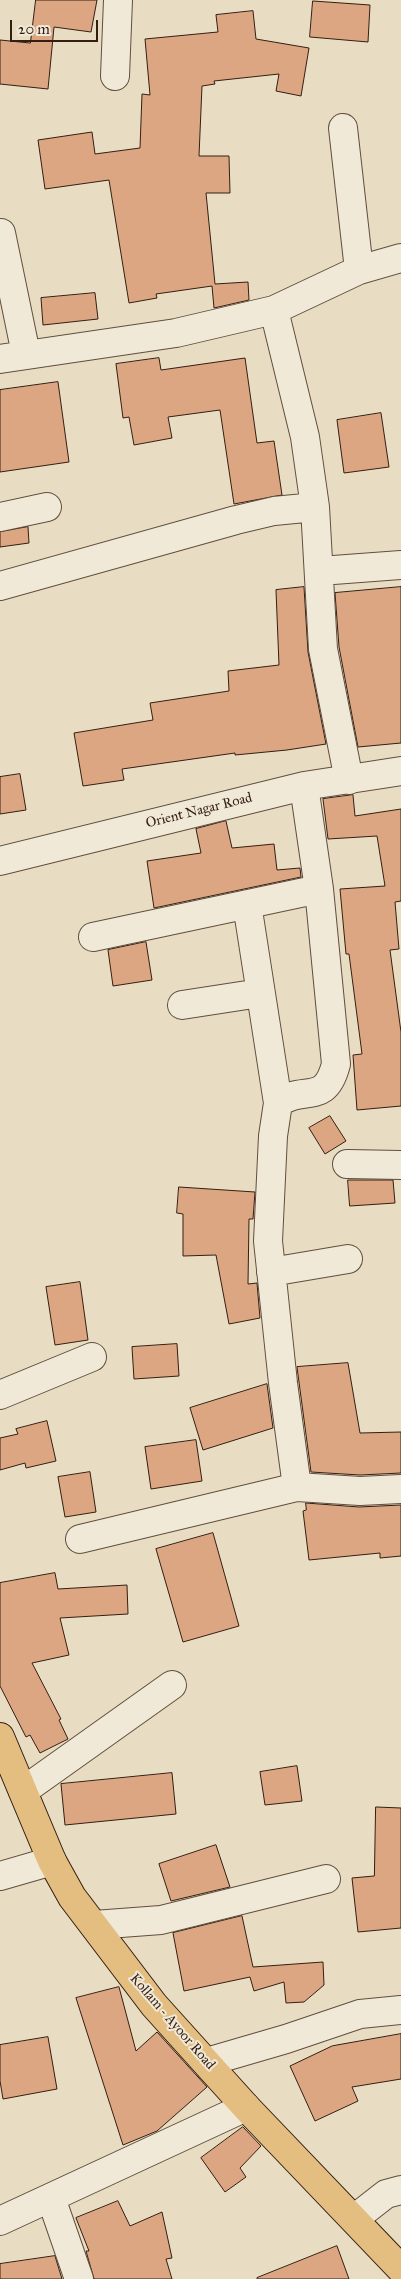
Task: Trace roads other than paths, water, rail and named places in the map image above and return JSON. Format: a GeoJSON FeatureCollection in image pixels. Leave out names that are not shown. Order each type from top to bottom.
{"type":"FeatureCollection","features":[{"type":"Feature","properties":{"kind":"main road","name":"Kollam - Ayoor Road"},"geometry":{"type":"LineString","coordinates":[[0,1737],[52,1861],[72,1897],[154,2005],[246,2107],[401,2269]]}},
{"type":"Feature","properties":{"kind":"street"},"geometry":{"type":"LineString","coordinates":[[115,76],[118,0]]}},
{"type":"Feature","properties":{"kind":"street"},"geometry":{"type":"LineString","coordinates":[[343,128],[359,270]]}},
{"type":"Feature","properties":{"kind":"street"},"geometry":{"type":"LineString","coordinates":[[1,233],[13,357],[176,333],[274,310],[359,270],[401,258]]}},
{"type":"Feature","properties":{"kind":"street"},"geometry":{"type":"LineString","coordinates":[[274,310],[305,437],[315,507],[323,649],[349,780]]}},
{"type":"Feature","properties":{"kind":"street"},"geometry":{"type":"LineString","coordinates":[[0,586],[236,520],[274,511],[315,507]]}},
{"type":"Feature","properties":{"kind":"street"},"geometry":{"type":"LineString","coordinates":[[0,518],[47,508]]}},
{"type":"Feature","properties":{"kind":"street"},"geometry":{"type":"LineString","coordinates":[[320,570],[401,564]]}},
{"type":"Feature","properties":{"kind":"street","name":"Orient Nagar Road"},"geometry":{"type":"LineString","coordinates":[[0,861],[304,786],[401,771]]}},
{"type":"Feature","properties":{"kind":"street"},"geometry":{"type":"LineString","coordinates":[[278,1104],[284,1100],[321,1090],[332,1080],[336,1064],[319,889],[304,786]]}},
{"type":"Feature","properties":{"kind":"street"},"geometry":{"type":"LineString","coordinates":[[93,936],[319,889]]}},
{"type":"Feature","properties":{"kind":"street"},"geometry":{"type":"LineString","coordinates":[[248,904],[278,1104],[274,1136],[268,1241],[282,1383],[297,1487]]}},
{"type":"Feature","properties":{"kind":"street"},"geometry":{"type":"LineString","coordinates":[[182,1005],[260,993]]}},
{"type":"Feature","properties":{"kind":"street"},"geometry":{"type":"LineString","coordinates":[[347,1164],[401,1165]]}},
{"type":"Feature","properties":{"kind":"street"},"geometry":{"type":"LineString","coordinates":[[271,1272],[348,1259]]}},
{"type":"Feature","properties":{"kind":"street"},"geometry":{"type":"LineString","coordinates":[[0,1395],[92,1356]]}},
{"type":"Feature","properties":{"kind":"street"},"geometry":{"type":"LineString","coordinates":[[80,1539],[297,1487],[360,1491],[401,1489]]}},
{"type":"Feature","properties":{"kind":"street"},"geometry":{"type":"LineString","coordinates":[[23,1790],[172,1685]]}},
{"type":"Feature","properties":{"kind":"street"},"geometry":{"type":"LineString","coordinates":[[0,1876],[52,1861]]}},
{"type":"Feature","properties":{"kind":"street"},"geometry":{"type":"LineString","coordinates":[[94,1925],[161,1920],[326,1879]]}},
{"type":"Feature","properties":{"kind":"street"},"geometry":{"type":"LineString","coordinates":[[207,2062],[286,2039],[360,2014],[401,2010]]}},
{"type":"Feature","properties":{"kind":"street"},"geometry":{"type":"LineString","coordinates":[[0,2221],[246,2107]]}},
{"type":"Feature","properties":{"kind":"street"},"geometry":{"type":"LineString","coordinates":[[354,2219],[386,2194],[401,2190]]}},
{"type":"Feature","properties":{"kind":"street"},"geometry":{"type":"LineString","coordinates":[[51,2198],[79,2279]]}}]}
